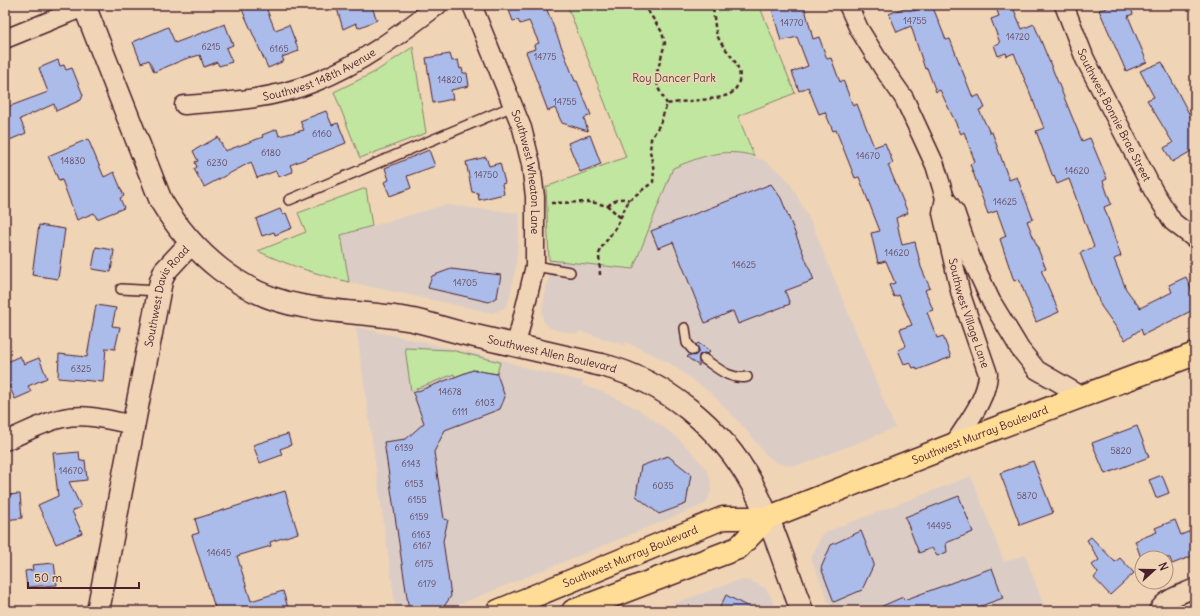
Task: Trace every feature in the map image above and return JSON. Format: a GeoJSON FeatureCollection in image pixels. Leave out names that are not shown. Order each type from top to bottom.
{"type":"FeatureCollection","features":[{"type":"Feature","properties":{"kind":"main road","name":"Southwest Murray Boulevard"},"geometry":{"type":"LineString","coordinates":[[498,611],[724,518],[767,518],[954,444],[1195,354]]}},
{"type":"Feature","properties":{"kind":"main road","name":"Southwest Murray Boulevard"},"geometry":{"type":"LineString","coordinates":[[573,611],[738,548],[767,518]]}},
{"type":"Feature","properties":{"kind":"street","name":"Southwest 148th Avenue"},"geometry":{"type":"LineString","coordinates":[[184,105],[217,103],[273,94],[316,82],[365,58],[394,39],[438,5]]}},
{"type":"Feature","properties":{"kind":"street","name":"Southwest Wheaton Lane"},"geometry":{"type":"LineString","coordinates":[[472,5],[514,106],[522,128],[531,164],[534,194],[535,266],[516,345]]}},
{"type":"Feature","properties":{"kind":"street","name":"Southwest Village Lane"},"geometry":{"type":"LineString","coordinates":[[848,5],[882,68],[904,98],[935,165],[945,198],[955,212],[971,258],[991,302],[1020,349],[1037,370],[1082,396]]}},
{"type":"Feature","properties":{"kind":"street","name":"Southwest Bonnie Brae Street"},"geometry":{"type":"LineString","coordinates":[[1064,5],[1085,59],[1153,190],[1168,226],[1195,239]]}},
{"type":"Feature","properties":{"kind":"street"},"geometry":{"type":"LineString","coordinates":[[5,38],[84,6]]}},
{"type":"Feature","properties":{"kind":"street","name":"Southwest Davis Road"},"geometry":{"type":"LineString","coordinates":[[84,6],[153,184],[170,215],[191,244],[165,271],[159,291],[98,611]]}},
{"type":"Feature","properties":{"kind":"street","name":"Southwest Village Lane"},"geometry":{"type":"LineString","coordinates":[[945,198],[942,213],[961,296],[988,374],[988,383],[984,394],[954,444]]}},
{"type":"Feature","properties":{"kind":"street","name":"Southwest Allen Boulevard"},"geometry":{"type":"LineString","coordinates":[[191,244],[228,275],[245,286],[272,298],[300,306],[322,310],[414,320],[625,371],[668,394],[686,407],[723,443],[751,483],[767,518],[802,611]]}},
{"type":"Feature","properties":{"kind":"street"},"geometry":{"type":"LineString","coordinates":[[5,442],[54,420],[73,416],[115,421],[133,425]]}},
{"type":"Feature","properties":{"kind":"street"},"geometry":{"type":"LineString","coordinates":[[1158,611],[1165,602],[1195,588]]}},
{"type":"Feature","properties":{"kind":"lane"},"geometry":{"type":"LineString","coordinates":[[288,200],[514,106]]}},
{"type":"Feature","properties":{"kind":"lane"},"geometry":{"type":"LineString","coordinates":[[535,266],[570,272]]}},
{"type":"Feature","properties":{"kind":"lane"},"geometry":{"type":"LineString","coordinates":[[121,288],[159,291]]}},
{"type":"Feature","properties":{"kind":"lane"},"geometry":{"type":"LineString","coordinates":[[685,328],[687,343],[693,350]]}},
{"type":"Feature","properties":{"kind":"lane"},"geometry":{"type":"LineString","coordinates":[[704,359],[735,378],[747,377]]}},
{"type":"Feature","properties":{"kind":"path"},"geometry":{"type":"LineString","coordinates":[[600,275],[599,254],[621,218],[629,200],[653,182],[654,171],[650,151],[651,139],[660,124],[667,104],[658,88],[656,76],[665,43],[662,32],[644,5]]}},
{"type":"Feature","properties":{"kind":"path"},"geometry":{"type":"LineString","coordinates":[[667,104],[724,96],[735,90],[738,86],[740,79],[737,64],[718,37],[714,26],[713,5]]}},
{"type":"Feature","properties":{"kind":"path"},"geometry":{"type":"LineString","coordinates":[[534,194],[550,203],[584,202],[608,206],[621,218]]}},
{"type":"Feature","properties":{"kind":"path"},"geometry":{"type":"LineString","coordinates":[[608,206],[616,200],[625,198],[629,200]]}},
{"type":"Feature","properties":{"kind":"shaded area"},"geometry":{"type":"Polygon","coordinates":[[[719,152],[738,152],[763,160],[782,174],[791,185],[812,224],[895,428],[803,464],[794,466],[777,463],[765,454],[744,427],[711,393],[668,362],[626,342],[624,345],[579,331],[578,334],[556,330],[550,328],[543,321],[542,310],[551,265],[549,260],[633,269],[673,168],[719,152]]]}},
{"type":"Feature","properties":{"kind":"shaded area"},"geometry":{"type":"Polygon","coordinates":[[[445,205],[520,213],[516,266],[509,299],[505,308],[493,313],[349,282],[341,235],[445,205]]]}},
{"type":"Feature","properties":{"kind":"shaded area"},"geometry":{"type":"Polygon","coordinates":[[[356,327],[502,360],[533,370],[583,381],[582,385],[603,392],[640,410],[674,435],[691,451],[705,468],[710,477],[711,490],[708,499],[705,504],[443,611],[396,611],[356,327]]]}},
{"type":"Feature","properties":{"kind":"shaded area"},"geometry":{"type":"Polygon","coordinates":[[[971,476],[1004,562],[1025,555],[1046,611],[832,611],[811,558],[823,533],[971,476]]]}},
{"type":"Feature","properties":{"kind":"shaded area"},"geometry":{"type":"Polygon","coordinates":[[[736,581],[751,581],[765,588],[770,595],[776,611],[654,611],[736,581]]]}},
{"type":"Feature","properties":{"kind":"green space","name":"Roy Dancer Park"},"geometry":{"type":"Polygon","coordinates":[[[567,5],[759,5],[795,93],[738,116],[754,156],[743,153],[712,154],[673,168],[633,269],[549,260],[546,187],[626,157],[567,5]]]}},
{"type":"Feature","properties":{"kind":"green space"},"geometry":{"type":"Polygon","coordinates":[[[413,47],[426,133],[360,158],[334,92],[375,72],[413,47]]]}},
{"type":"Feature","properties":{"kind":"green space"},"geometry":{"type":"Polygon","coordinates":[[[366,188],[372,226],[341,235],[349,282],[302,269],[258,251],[306,232],[298,213],[366,188]]]}},
{"type":"Feature","properties":{"kind":"green space"},"geometry":{"type":"Polygon","coordinates":[[[405,348],[451,350],[500,362],[497,374],[473,370],[455,377],[454,374],[411,391],[405,348]]]}},
{"type":"Feature","properties":{"kind":"building"},"geometry":{"type":"Polygon","coordinates":[[[240,5],[265,5],[275,30],[289,25],[299,51],[282,57],[284,61],[268,68],[240,5]]]}},
{"type":"Feature","properties":{"kind":"building"},"geometry":{"type":"Polygon","coordinates":[[[336,5],[371,5],[377,20],[358,28],[356,23],[343,29],[336,5]]]}},
{"type":"Feature","properties":{"kind":"building"},"geometry":{"type":"Polygon","coordinates":[[[507,5],[545,5],[575,81],[577,81],[591,115],[584,118],[588,131],[562,123],[555,108],[548,111],[526,52],[535,49],[534,45],[539,43],[529,21],[520,24],[518,20],[513,21],[507,5]]]}},
{"type":"Feature","properties":{"kind":"building"},"geometry":{"type":"Polygon","coordinates":[[[771,5],[804,5],[813,39],[819,37],[827,59],[831,58],[840,82],[843,80],[853,106],[857,104],[874,147],[885,143],[893,163],[888,165],[908,213],[896,218],[902,245],[915,242],[921,267],[930,288],[925,290],[933,310],[927,312],[937,338],[943,336],[951,357],[917,370],[916,367],[913,368],[910,362],[904,364],[898,350],[906,346],[900,329],[912,325],[899,295],[894,297],[889,285],[895,283],[886,261],[878,263],[871,233],[880,231],[859,177],[855,178],[836,130],[833,131],[825,112],[819,114],[808,87],[799,91],[792,72],[808,66],[797,37],[781,41],[771,5]]]}},
{"type":"Feature","properties":{"kind":"building"},"geometry":{"type":"Polygon","coordinates":[[[911,5],[913,11],[932,5],[946,40],[950,39],[973,98],[979,95],[985,108],[979,110],[990,133],[992,132],[1009,180],[1017,177],[1033,219],[1027,221],[1046,269],[1041,270],[1059,312],[1036,322],[1019,279],[1014,281],[1000,239],[1006,236],[997,211],[988,214],[970,164],[975,162],[964,132],[961,134],[940,90],[936,92],[927,68],[925,69],[911,26],[897,32],[889,14],[911,5]]]}},
{"type":"Feature","properties":{"kind":"building"},"geometry":{"type":"Polygon","coordinates":[[[995,5],[1012,5],[1022,29],[1034,24],[1082,141],[1090,138],[1107,179],[1103,181],[1111,204],[1104,207],[1121,256],[1114,259],[1126,289],[1140,308],[1172,292],[1169,285],[1186,277],[1195,297],[1195,309],[1143,335],[1141,329],[1125,340],[1101,306],[1080,253],[1094,247],[1069,179],[1057,184],[1054,176],[1053,177],[1036,131],[1044,128],[1014,53],[1007,56],[1006,53],[998,56],[994,45],[1000,43],[991,19],[999,16],[995,5]]]}},
{"type":"Feature","properties":{"kind":"building"},"geometry":{"type":"Polygon","coordinates":[[[1106,5],[1130,5],[1133,14],[1128,16],[1147,62],[1126,71],[1099,10],[1107,8],[1106,5]]]}},
{"type":"Feature","properties":{"kind":"building"},"geometry":{"type":"Polygon","coordinates":[[[225,24],[233,45],[226,48],[232,62],[219,66],[217,62],[204,67],[200,55],[185,59],[154,72],[149,60],[141,63],[133,42],[168,27],[175,43],[225,24]]]}},
{"type":"Feature","properties":{"kind":"building"},"geometry":{"type":"Polygon","coordinates":[[[450,54],[452,61],[458,60],[460,69],[462,68],[463,73],[467,73],[469,86],[451,90],[453,99],[433,103],[426,58],[450,54]]]}},
{"type":"Feature","properties":{"kind":"building"},"geometry":{"type":"Polygon","coordinates":[[[58,60],[60,66],[64,65],[66,70],[72,68],[83,95],[81,100],[56,111],[54,104],[20,119],[26,133],[5,142],[5,108],[48,92],[39,68],[58,60]]]}},
{"type":"Feature","properties":{"kind":"building"},"geometry":{"type":"Polygon","coordinates":[[[1162,62],[1195,125],[1195,149],[1172,162],[1164,148],[1173,143],[1147,100],[1154,97],[1140,71],[1162,62]]]}},
{"type":"Feature","properties":{"kind":"building"},"geometry":{"type":"Polygon","coordinates":[[[326,111],[332,125],[338,123],[346,143],[290,165],[293,172],[278,177],[276,171],[257,178],[251,162],[204,187],[194,169],[197,167],[195,162],[198,161],[193,151],[218,137],[225,151],[263,137],[262,135],[277,129],[279,136],[304,130],[300,121],[326,111]]]}},
{"type":"Feature","properties":{"kind":"building"},"geometry":{"type":"Polygon","coordinates":[[[590,135],[601,164],[580,172],[568,143],[590,135]]]}},
{"type":"Feature","properties":{"kind":"building"},"geometry":{"type":"Polygon","coordinates":[[[88,139],[104,177],[114,172],[124,196],[120,198],[124,208],[97,219],[94,213],[77,220],[62,180],[59,181],[48,156],[88,139]]]}},
{"type":"Feature","properties":{"kind":"building"},"geometry":{"type":"Polygon","coordinates":[[[429,150],[435,166],[407,176],[411,188],[390,196],[384,182],[389,180],[385,168],[429,150]]]}},
{"type":"Feature","properties":{"kind":"building"},"geometry":{"type":"Polygon","coordinates":[[[486,157],[489,166],[500,163],[505,183],[502,184],[504,194],[479,200],[478,193],[472,192],[466,162],[486,157]]]}},
{"type":"Feature","properties":{"kind":"building"},"geometry":{"type":"Polygon","coordinates":[[[771,184],[781,198],[814,280],[785,291],[790,304],[738,324],[733,311],[705,323],[673,242],[658,248],[651,231],[771,184]]]}},
{"type":"Feature","properties":{"kind":"building"},"geometry":{"type":"Polygon","coordinates":[[[280,209],[283,215],[286,213],[292,228],[275,235],[274,232],[262,236],[256,219],[280,209]]]}},
{"type":"Feature","properties":{"kind":"building"},"geometry":{"type":"Polygon","coordinates":[[[39,225],[65,229],[58,279],[32,275],[39,225]]]}},
{"type":"Feature","properties":{"kind":"building"},"geometry":{"type":"Polygon","coordinates":[[[96,247],[114,250],[111,272],[92,269],[96,247]]]}},
{"type":"Feature","properties":{"kind":"building"},"geometry":{"type":"Polygon","coordinates":[[[451,269],[501,275],[497,297],[489,302],[428,288],[432,276],[451,269]]]}},
{"type":"Feature","properties":{"kind":"building"},"geometry":{"type":"Polygon","coordinates":[[[96,305],[116,308],[112,326],[120,327],[115,349],[106,348],[103,382],[58,378],[59,354],[87,357],[96,305]]]}},
{"type":"Feature","properties":{"kind":"building"},"geometry":{"type":"Polygon","coordinates":[[[698,343],[710,351],[708,354],[704,353],[699,355],[699,366],[687,357],[689,355],[694,356],[697,354],[699,349],[696,345],[698,343]]]}},
{"type":"Feature","properties":{"kind":"building"},"geometry":{"type":"Polygon","coordinates":[[[20,356],[24,364],[39,358],[47,378],[28,386],[31,392],[15,399],[5,377],[5,363],[20,356]]]}},
{"type":"Feature","properties":{"kind":"building"},"geometry":{"type":"Polygon","coordinates":[[[473,370],[497,374],[505,397],[500,409],[445,430],[434,452],[444,519],[448,520],[443,541],[451,596],[443,608],[409,611],[384,442],[406,439],[424,423],[413,393],[473,370]]]}},
{"type":"Feature","properties":{"kind":"building"},"geometry":{"type":"Polygon","coordinates":[[[1137,426],[1149,457],[1105,474],[1092,443],[1137,426]]]}},
{"type":"Feature","properties":{"kind":"building"},"geometry":{"type":"Polygon","coordinates":[[[288,434],[291,445],[280,449],[282,455],[260,463],[253,445],[288,434]]]}},
{"type":"Feature","properties":{"kind":"building"},"geometry":{"type":"Polygon","coordinates":[[[53,452],[56,452],[57,454],[79,452],[80,461],[85,460],[87,480],[69,482],[81,507],[72,511],[82,533],[56,544],[38,505],[58,496],[53,452]]]}},
{"type":"Feature","properties":{"kind":"building"},"geometry":{"type":"Polygon","coordinates":[[[668,456],[691,474],[686,504],[659,514],[636,496],[641,466],[668,456]]]}},
{"type":"Feature","properties":{"kind":"building"},"geometry":{"type":"Polygon","coordinates":[[[1033,461],[1053,513],[1020,525],[1000,473],[1033,461]]]}},
{"type":"Feature","properties":{"kind":"building"},"geometry":{"type":"Polygon","coordinates":[[[1162,475],[1169,493],[1156,498],[1149,480],[1162,475]]]}},
{"type":"Feature","properties":{"kind":"building"},"geometry":{"type":"Polygon","coordinates":[[[285,491],[298,533],[270,542],[271,546],[237,556],[251,601],[283,591],[289,611],[216,611],[192,535],[199,533],[195,519],[285,491]]]}},
{"type":"Feature","properties":{"kind":"building"},"geometry":{"type":"Polygon","coordinates":[[[20,494],[22,518],[5,520],[5,495],[20,494]]]}},
{"type":"Feature","properties":{"kind":"building"},"geometry":{"type":"Polygon","coordinates":[[[959,496],[973,532],[946,543],[947,552],[937,556],[932,548],[919,553],[905,517],[959,496]]]}},
{"type":"Feature","properties":{"kind":"building"},"geometry":{"type":"Polygon","coordinates":[[[1175,520],[1181,535],[1195,529],[1195,555],[1174,563],[1174,550],[1138,550],[1135,541],[1157,532],[1155,528],[1175,520]]]}},
{"type":"Feature","properties":{"kind":"building"},"geometry":{"type":"Polygon","coordinates":[[[861,531],[874,564],[862,590],[834,602],[821,568],[831,545],[861,531]]]}},
{"type":"Feature","properties":{"kind":"building"},"geometry":{"type":"Polygon","coordinates":[[[1091,537],[1115,562],[1120,558],[1134,573],[1110,595],[1094,578],[1098,573],[1092,565],[1099,560],[1087,540],[1091,537]]]}},
{"type":"Feature","properties":{"kind":"building"},"geometry":{"type":"Polygon","coordinates":[[[54,563],[57,585],[27,587],[25,571],[33,570],[32,565],[54,563]]]}},
{"type":"Feature","properties":{"kind":"building"},"geometry":{"type":"Polygon","coordinates":[[[992,568],[1003,598],[967,611],[871,611],[903,597],[904,600],[992,568]]]}},
{"type":"Feature","properties":{"kind":"building"},"geometry":{"type":"Polygon","coordinates":[[[726,595],[756,611],[718,611],[726,595]]]}}]}
